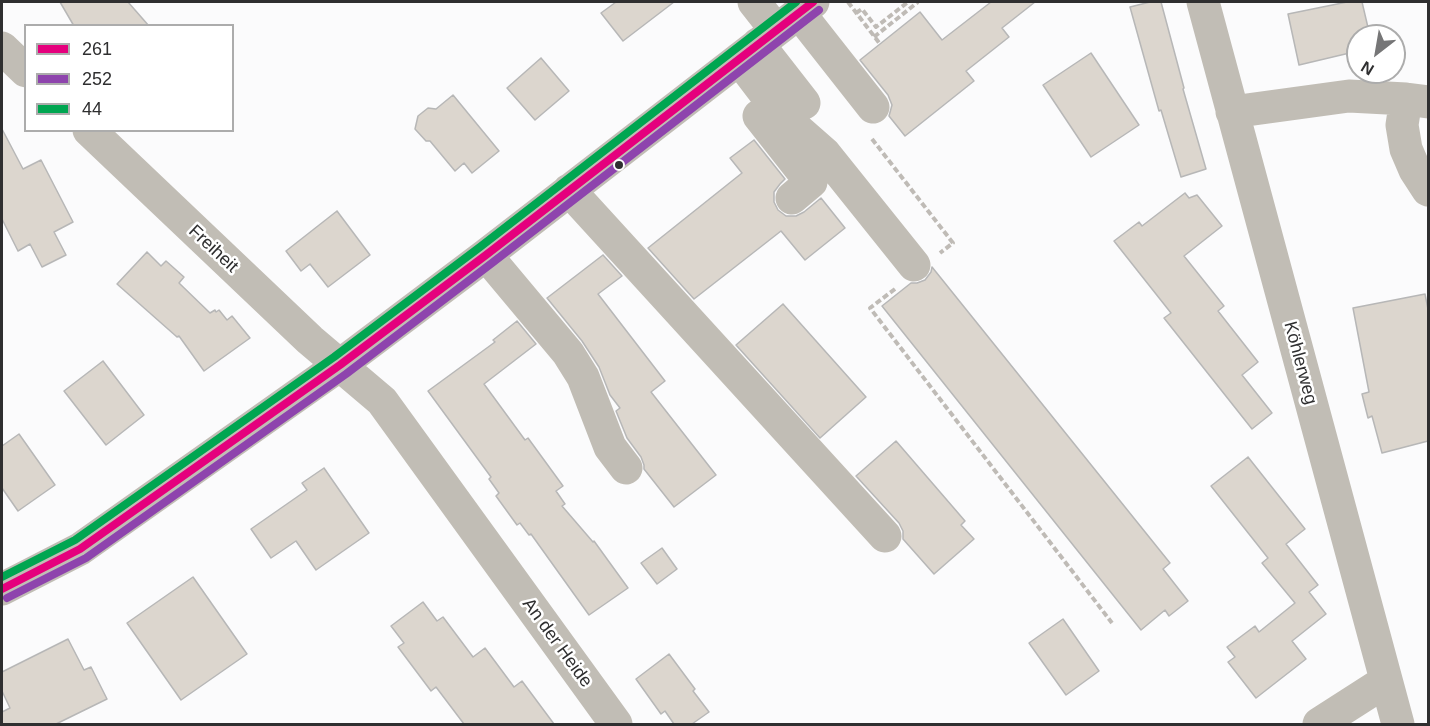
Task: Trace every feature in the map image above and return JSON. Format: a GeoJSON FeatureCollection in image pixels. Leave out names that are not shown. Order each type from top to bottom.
{"type":"FeatureCollection","features":[{"type":"Feature","properties":{"kind":"street"},"geometry":{"type":"LineString","coordinates":[[754,2],[768,36],[804,103]]}},
{"type":"Feature","properties":{"kind":"street","name":"Köhlerweg"},"geometry":{"type":"LineString","coordinates":[[1203,2],[1398,724]]}},
{"type":"Feature","properties":{"kind":"street"},"geometry":{"type":"LineString","coordinates":[[768,36],[870,121]]}},
{"type":"Feature","properties":{"kind":"street"},"geometry":{"type":"LineString","coordinates":[[2,589],[80,549],[340,365],[768,36]]}},
{"type":"Feature","properties":{"kind":"street"},"geometry":{"type":"LineString","coordinates":[[768,36],[811,182],[792,198]]}},
{"type":"Feature","properties":{"kind":"street"},"geometry":{"type":"LineString","coordinates":[[768,36],[784,118],[825,154],[916,267]]}},
{"type":"Feature","properties":{"kind":"street"},"geometry":{"type":"LineString","coordinates":[[2,48],[24,69]]}},
{"type":"Feature","properties":{"kind":"street"},"geometry":{"type":"LineString","coordinates":[[1232,112],[1349,96],[1417,100],[1402,125],[1406,149],[1415,170],[1428,190]]}},
{"type":"Feature","properties":{"kind":"street","name":"Freiheit"},"geometry":{"type":"LineString","coordinates":[[90,132],[310,340],[340,365]]}},
{"type":"Feature","properties":{"kind":"street"},"geometry":{"type":"LineString","coordinates":[[570,190],[885,536]]}},
{"type":"Feature","properties":{"kind":"street"},"geometry":{"type":"LineString","coordinates":[[486,255],[568,353],[583,377],[610,447],[626,468]]}},
{"type":"Feature","properties":{"kind":"street","name":"An der Heide"},"geometry":{"type":"LineString","coordinates":[[340,365],[382,401],[616,724]]}},
{"type":"Feature","properties":{"kind":"street"},"geometry":{"type":"LineString","coordinates":[[1319,724],[1386,681]]}},
{"type":"Feature","properties":{"kind":"path"},"geometry":{"type":"LineString","coordinates":[[848,2],[880,44]]}},
{"type":"Feature","properties":{"kind":"path"},"geometry":{"type":"LineString","coordinates":[[856,13],[861,9],[876,27],[908,2]]}},
{"type":"Feature","properties":{"kind":"path"},"geometry":{"type":"LineString","coordinates":[[874,36],[918,2]]}},
{"type":"Feature","properties":{"kind":"path"},"geometry":{"type":"LineString","coordinates":[[870,121],[953,243],[916,267],[870,308],[1112,623]]}},
{"type":"Feature","properties":{"kind":"building"},"geometry":{"type":"Polygon","coordinates":[[[60,2],[128,2],[147,24],[73,24],[60,2]]]}},
{"type":"Feature","properties":{"kind":"building"},"geometry":{"type":"Polygon","coordinates":[[[616,2],[674,2],[623,41],[601,13],[616,2]]]}},
{"type":"Feature","properties":{"kind":"building"},"geometry":{"type":"Polygon","coordinates":[[[991,2],[1035,2],[1002,28],[1009,37],[966,71],[974,81],[905,136],[889,116],[892,105],[888,95],[860,60],[920,12],[942,40],[991,2]]]}},
{"type":"Feature","properties":{"kind":"building"},"geometry":{"type":"Polygon","coordinates":[[[1161,2],[1206,169],[1181,177],[1161,110],[1159,111],[1130,7],[1161,2]]]}},
{"type":"Feature","properties":{"kind":"building"},"geometry":{"type":"Polygon","coordinates":[[[1347,2],[1362,2],[1367,24],[1346,24],[1346,54],[1299,65],[1288,14],[1347,2]]]}},
{"type":"Feature","properties":{"kind":"building"},"geometry":{"type":"Polygon","coordinates":[[[1091,53],[1139,125],[1091,157],[1043,85],[1091,53]]]}},
{"type":"Feature","properties":{"kind":"building"},"geometry":{"type":"Polygon","coordinates":[[[541,58],[569,91],[535,120],[507,88],[541,58]]]}},
{"type":"Feature","properties":{"kind":"building"},"geometry":{"type":"Polygon","coordinates":[[[453,95],[499,151],[472,173],[464,163],[455,171],[430,141],[426,141],[415,129],[418,116],[428,108],[436,109],[453,95]]]}},
{"type":"Feature","properties":{"kind":"building"},"geometry":{"type":"Polygon","coordinates":[[[2,129],[23,169],[41,160],[73,222],[54,232],[66,255],[42,267],[30,244],[18,251],[2,219],[2,129]]]}},
{"type":"Feature","properties":{"kind":"building"},"geometry":{"type":"Polygon","coordinates":[[[754,140],[785,179],[774,192],[774,202],[778,210],[786,216],[796,216],[821,198],[845,228],[805,260],[781,231],[694,299],[648,248],[742,173],[730,158],[754,140]]]}},
{"type":"Feature","properties":{"kind":"building"},"geometry":{"type":"Polygon","coordinates":[[[1185,193],[1189,198],[1197,195],[1222,226],[1184,256],[1224,306],[1218,311],[1258,362],[1242,375],[1272,413],[1252,429],[1164,318],[1171,313],[1114,241],[1139,222],[1142,226],[1185,193]]]}},
{"type":"Feature","properties":{"kind":"building"},"geometry":{"type":"Polygon","coordinates":[[[337,211],[370,255],[328,287],[310,264],[301,271],[286,251],[337,211]]]}},
{"type":"Feature","properties":{"kind":"building"},"geometry":{"type":"Polygon","coordinates":[[[147,252],[161,266],[166,261],[184,277],[179,283],[210,313],[219,310],[227,320],[232,316],[250,338],[204,371],[179,336],[177,337],[117,284],[147,252]]]}},
{"type":"Feature","properties":{"kind":"building"},"geometry":{"type":"Polygon","coordinates":[[[603,255],[622,276],[598,294],[665,381],[651,392],[716,475],[674,507],[644,469],[641,457],[627,438],[616,411],[620,408],[610,395],[599,367],[582,341],[547,298],[603,255]]]}},
{"type":"Feature","properties":{"kind":"building"},"geometry":{"type":"Polygon","coordinates":[[[932,267],[1170,563],[1163,569],[1188,601],[1169,616],[1165,610],[1141,630],[882,306],[911,283],[925,280],[932,267]]]}},
{"type":"Feature","properties":{"kind":"building"},"geometry":{"type":"Polygon","coordinates":[[[1425,294],[1428,309],[1428,441],[1382,453],[1372,416],[1368,418],[1362,394],[1369,392],[1353,308],[1425,294]]]}},
{"type":"Feature","properties":{"kind":"building"},"geometry":{"type":"Polygon","coordinates":[[[783,304],[866,397],[820,438],[736,345],[783,304]]]}},
{"type":"Feature","properties":{"kind":"building"},"geometry":{"type":"Polygon","coordinates":[[[517,321],[536,344],[484,384],[525,440],[528,438],[563,486],[556,491],[565,504],[562,506],[594,541],[628,588],[589,615],[531,534],[529,535],[520,523],[517,525],[496,496],[499,493],[489,479],[491,477],[428,391],[495,342],[493,340],[517,321]]]}},
{"type":"Feature","properties":{"kind":"building"},"geometry":{"type":"Polygon","coordinates":[[[103,361],[144,415],[106,445],[64,391],[103,361]]]}},
{"type":"Feature","properties":{"kind":"building"},"geometry":{"type":"Polygon","coordinates":[[[19,434],[55,485],[18,511],[2,488],[2,446],[19,434]]]}},
{"type":"Feature","properties":{"kind":"building"},"geometry":{"type":"Polygon","coordinates":[[[896,441],[965,521],[961,525],[974,539],[934,574],[903,539],[903,531],[899,523],[856,476],[896,441]]]}},
{"type":"Feature","properties":{"kind":"building"},"geometry":{"type":"Polygon","coordinates":[[[1248,457],[1305,529],[1286,544],[1318,585],[1309,592],[1326,614],[1292,641],[1306,659],[1256,698],[1228,662],[1235,657],[1227,647],[1255,626],[1259,632],[1295,603],[1262,563],[1268,558],[1211,486],[1248,457]]]}},
{"type":"Feature","properties":{"kind":"building"},"geometry":{"type":"Polygon","coordinates":[[[324,468],[369,533],[316,570],[296,541],[271,558],[251,529],[307,490],[302,483],[324,468]]]}},
{"type":"Feature","properties":{"kind":"building"},"geometry":{"type":"Polygon","coordinates":[[[662,548],[677,569],[657,584],[641,563],[662,548]]]}},
{"type":"Feature","properties":{"kind":"building"},"geometry":{"type":"Polygon","coordinates":[[[193,577],[247,654],[181,700],[127,623],[193,577]]]}},
{"type":"Feature","properties":{"kind":"building"},"geometry":{"type":"Polygon","coordinates":[[[423,602],[437,621],[443,617],[473,657],[485,648],[514,687],[522,681],[554,724],[464,724],[436,687],[431,691],[398,647],[404,643],[391,626],[423,602]]]}},
{"type":"Feature","properties":{"kind":"building"},"geometry":{"type":"Polygon","coordinates":[[[1063,619],[1099,671],[1066,695],[1029,643],[1063,619]]]}},
{"type":"Feature","properties":{"kind":"building"},"geometry":{"type":"Polygon","coordinates":[[[68,639],[84,670],[91,667],[107,699],[56,724],[2,724],[2,712],[10,708],[2,691],[2,672],[68,639]]]}},
{"type":"Feature","properties":{"kind":"building"},"geometry":{"type":"Polygon","coordinates":[[[669,654],[709,712],[692,724],[674,724],[665,711],[661,714],[636,679],[669,654]]]}},
{"type":"Feature","properties":{"kind":"transit line","name":"44"},"geometry":{"type":"LineString","coordinates":[[2,577],[75,540],[334,357],[796,2]]}},
{"type":"Feature","properties":{"kind":"transit line","name":"261"},"geometry":{"type":"LineString","coordinates":[[2,589],[80,549],[340,365],[813,2]]}},
{"type":"Feature","properties":{"kind":"transit line","name":"252"},"geometry":{"type":"LineString","coordinates":[[7,598],[86,558],[346,374],[819,10]]}}]}
